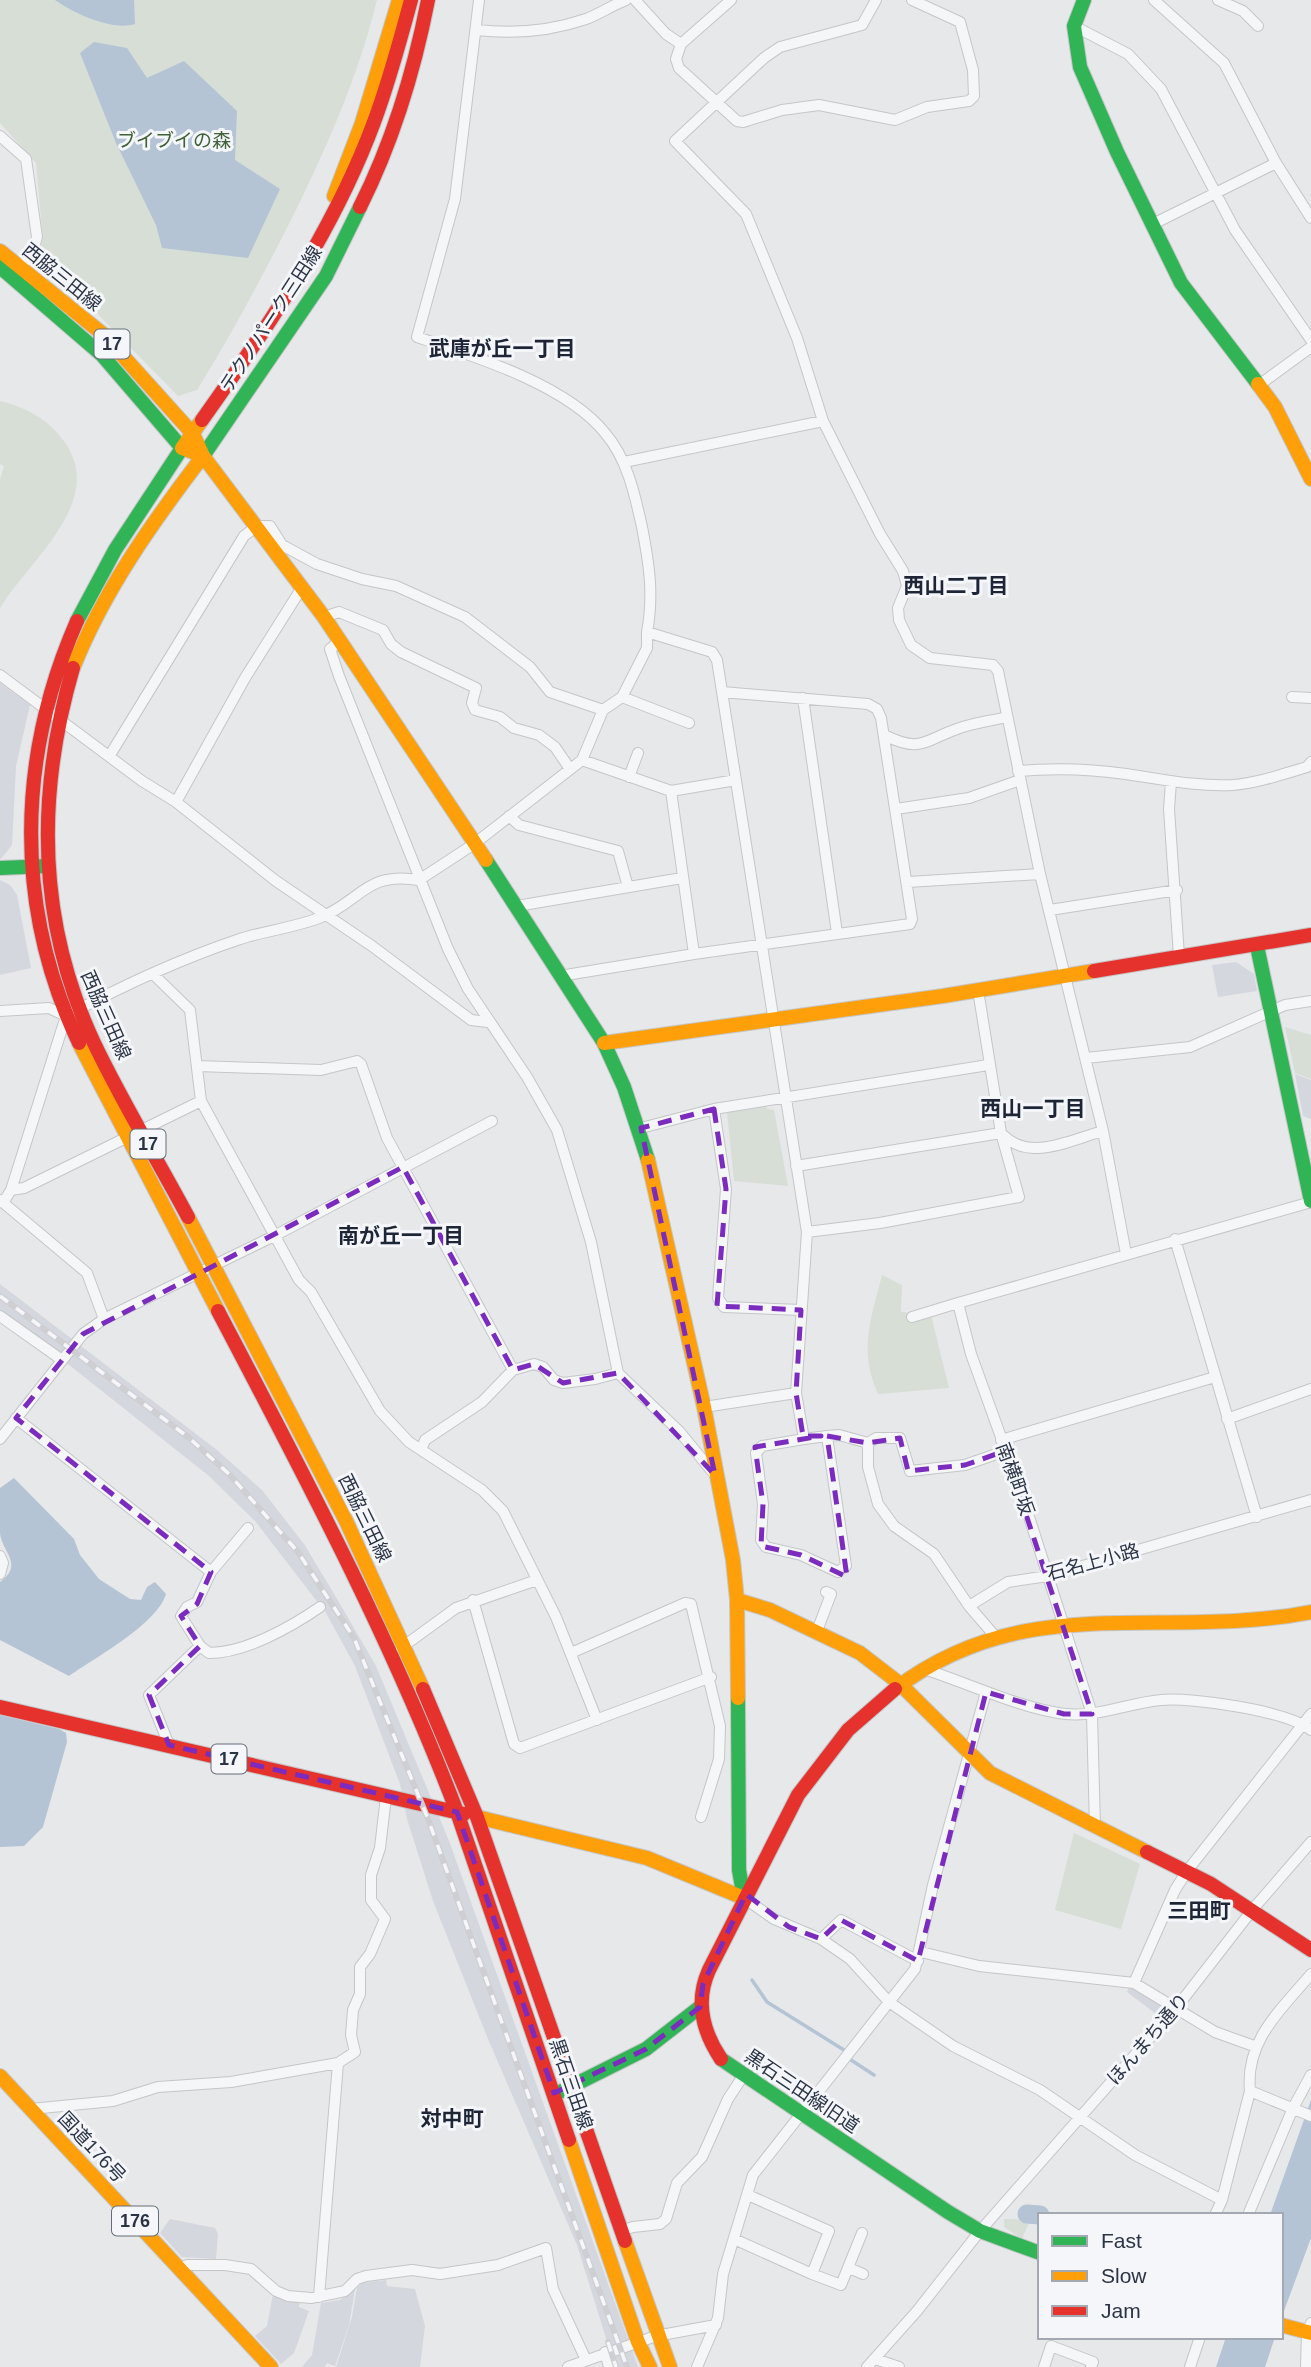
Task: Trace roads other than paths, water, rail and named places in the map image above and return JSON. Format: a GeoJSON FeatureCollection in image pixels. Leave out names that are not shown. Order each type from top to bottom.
{"type":"FeatureCollection","features":[{"type":"Feature","properties":{"kind":"main road"},"geometry":{"type":"LineString","coordinates":[[315,250],[362,123],[399,0]]}},
{"type":"Feature","properties":{"kind":"main road","name":"テクノパーク三田線"},"geometry":{"type":"LineString","coordinates":[[183,448],[315,250],[340,206],[387,87],[411,0]]}},
{"type":"Feature","properties":{"kind":"main road","name":"テクノパーク三田線"},"geometry":{"type":"LineString","coordinates":[[203,456],[326,276],[380,168],[416,64],[428,0]]}},
{"type":"Feature","properties":{"kind":"main road"},"geometry":{"type":"LineString","coordinates":[[416,64],[436,0]]}},
{"type":"Feature","properties":{"kind":"main road"},"geometry":{"type":"LineString","coordinates":[[1084,0],[1074,26],[1080,67],[1153,224],[1181,283],[1275,407],[1311,479]]}},
{"type":"Feature","properties":{"kind":"main road","name":"西脇三田線"},"geometry":{"type":"LineString","coordinates":[[0,251],[104,335],[193,434],[203,456],[163,508],[95,618],[59,718],[46,812],[47,866],[55,935],[72,1013]]}},
{"type":"Feature","properties":{"kind":"main road","name":"西脇三田線"},"geometry":{"type":"LineString","coordinates":[[0,267],[102,355],[183,448],[124,535],[78,616],[44,706],[32,785],[30,866],[41,938],[72,1013],[134,1134],[198,1273],[349,1561],[392,1653],[457,1812]]}},
{"type":"Feature","properties":{"kind":"main road"},"geometry":{"type":"LineString","coordinates":[[183,448],[203,456],[324,617],[517,906],[604,1044],[641,1128],[704,1407],[733,1560],[737,1600],[736,1775],[739,1870],[744,1898]]}},
{"type":"Feature","properties":{"kind":"main road"},"geometry":{"type":"LineString","coordinates":[[0,868],[47,866]]}},
{"type":"Feature","properties":{"kind":"main road"},"geometry":{"type":"LineString","coordinates":[[604,1044],[978,990],[1066,973],[1257,946],[1311,935]]}},
{"type":"Feature","properties":{"kind":"main road"},"geometry":{"type":"LineString","coordinates":[[1257,946],[1311,1201]]}},
{"type":"Feature","properties":{"kind":"main road","name":"西脇三田線"},"geometry":{"type":"LineString","coordinates":[[134,1134],[213,1267],[333,1496],[406,1645],[477,1817]]}},
{"type":"Feature","properties":{"kind":"main road"},"geometry":{"type":"LineString","coordinates":[[737,1600],[770,1610],[860,1653],[899,1683],[990,1773],[1187,1871],[1253,1909],[1311,1950]]}},
{"type":"Feature","properties":{"kind":"main road","name":"黒石三田線旧道"},"geometry":{"type":"LineString","coordinates":[[1038,2252],[981,2231],[802,2116],[723,2061],[711,2046],[703,2026],[700,2007],[703,1984],[796,1797],[839,1737],[899,1683],[960,1648],[994,1635],[1064,1624],[1235,1623],[1311,1612]]}},
{"type":"Feature","properties":{"kind":"main road","name":"17"},"geometry":{"type":"LineString","coordinates":[[0,1707],[477,1817]]}},
{"type":"Feature","properties":{"kind":"main road","name":"黒石三田線"},"geometry":{"type":"LineString","coordinates":[[457,1812],[638,2342],[650,2367]]}},
{"type":"Feature","properties":{"kind":"main road"},"geometry":{"type":"LineString","coordinates":[[477,1817],[660,1861],[707,1878],[744,1898]]}},
{"type":"Feature","properties":{"kind":"main road","name":"黒石三田線"},"geometry":{"type":"LineString","coordinates":[[477,1817],[656,2336],[670,2367]]}},
{"type":"Feature","properties":{"kind":"main road"},"geometry":{"type":"LineString","coordinates":[[554,2093],[646,2049],[700,2007]]}},
{"type":"Feature","properties":{"kind":"main road","name":"国道176号"},"geometry":{"type":"LineString","coordinates":[[0,2076],[271,2367]]}},
{"type":"Feature","properties":{"kind":"main road"},"geometry":{"type":"LineString","coordinates":[[1283,2325],[1308,2330]]}},
{"type":"Feature","properties":{"kind":"street"},"geometry":{"type":"LineString","coordinates":[[0,1011],[49,1008],[72,1013],[222,945],[327,914],[377,881],[399,877],[419,880],[474,844],[582,761],[603,710],[622,697],[647,648],[651,573],[637,504],[624,463],[606,433],[582,409],[493,362],[417,337],[455,198],[479,0]]}},
{"type":"Feature","properties":{"kind":"street"},"geometry":{"type":"LineString","coordinates":[[477,30],[506,33],[552,28],[587,19],[626,0]]}},
{"type":"Feature","properties":{"kind":"street"},"geometry":{"type":"LineString","coordinates":[[635,0],[666,34],[681,44]]}},
{"type":"Feature","properties":{"kind":"street"},"geometry":{"type":"LineString","coordinates":[[731,0],[681,44],[676,59],[679,68],[737,121],[743,122],[782,110],[819,105],[895,120],[927,107],[969,102],[974,96],[973,70],[960,22],[954,16],[912,0]]}},
{"type":"Feature","properties":{"kind":"street"},"geometry":{"type":"LineString","coordinates":[[876,0],[862,25],[780,47],[764,58],[675,141],[746,214],[797,338],[823,421],[880,534],[903,570],[907,586],[898,608],[911,645],[930,658],[993,665],[1001,682],[1040,874],[1103,1131],[1126,1254]]}},
{"type":"Feature","properties":{"kind":"street"},"geometry":{"type":"LineString","coordinates":[[1154,0],[1224,63],[1276,163],[1311,218]]}},
{"type":"Feature","properties":{"kind":"street"},"geometry":{"type":"LineString","coordinates":[[1218,0],[1244,11],[1258,26]]}},
{"type":"Feature","properties":{"kind":"street"},"geometry":{"type":"LineString","coordinates":[[1074,26],[1128,54],[1161,89],[1235,230],[1311,340]]}},
{"type":"Feature","properties":{"kind":"street"},"geometry":{"type":"LineString","coordinates":[[0,136],[26,159],[37,237],[33,251],[21,268]]}},
{"type":"Feature","properties":{"kind":"street"},"geometry":{"type":"LineString","coordinates":[[1153,224],[1276,163]]}},
{"type":"Feature","properties":{"kind":"street"},"geometry":{"type":"LineString","coordinates":[[1259,385],[1311,347]]}},
{"type":"Feature","properties":{"kind":"street"},"geometry":{"type":"LineString","coordinates":[[624,463],[823,421]]}},
{"type":"Feature","properties":{"kind":"street"},"geometry":{"type":"LineString","coordinates":[[110,755],[244,536],[257,526],[270,526],[282,545],[317,564],[396,586],[466,617],[530,667],[550,692],[603,710]]}},
{"type":"Feature","properties":{"kind":"street"},"geometry":{"type":"LineString","coordinates":[[176,802],[245,678],[301,589]]}},
{"type":"Feature","properties":{"kind":"street"},"geometry":{"type":"LineString","coordinates":[[324,617],[339,612],[383,630],[391,644],[401,652],[476,688],[472,703],[475,710],[500,717],[514,728],[539,735],[555,747],[570,769]]}},
{"type":"Feature","properties":{"kind":"street"},"geometry":{"type":"LineString","coordinates":[[647,632],[712,652],[717,660],[807,1232],[796,1393],[804,1439]]}},
{"type":"Feature","properties":{"kind":"street"},"geometry":{"type":"LineString","coordinates":[[340,642],[330,649],[448,949],[488,1022],[527,1077],[557,1130],[591,1242],[618,1373],[679,1431],[715,1475]]}},
{"type":"Feature","properties":{"kind":"street"},"geometry":{"type":"LineString","coordinates":[[0,675],[142,781],[176,802],[276,881],[327,914],[471,1020],[488,1022]]}},
{"type":"Feature","properties":{"kind":"street"},"geometry":{"type":"LineString","coordinates":[[560,976],[909,924],[912,919],[884,735],[877,709],[868,704],[722,692]]}},
{"type":"Feature","properties":{"kind":"street"},"geometry":{"type":"LineString","coordinates":[[622,697],[690,723]]}},
{"type":"Feature","properties":{"kind":"street"},"geometry":{"type":"LineString","coordinates":[[1292,697],[1311,698]]}},
{"type":"Feature","properties":{"kind":"street"},"geometry":{"type":"LineString","coordinates":[[803,698],[837,933]]}},
{"type":"Feature","properties":{"kind":"street"},"geometry":{"type":"LineString","coordinates":[[884,735],[915,746],[929,743],[954,730],[1007,718]]}},
{"type":"Feature","properties":{"kind":"street"},"geometry":{"type":"LineString","coordinates":[[629,776],[638,753]]}},
{"type":"Feature","properties":{"kind":"street"},"geometry":{"type":"LineString","coordinates":[[582,761],[671,791],[736,780]]}},
{"type":"Feature","properties":{"kind":"street"},"geometry":{"type":"LineString","coordinates":[[896,809],[970,798],[1019,776],[1096,772],[1171,782],[1234,785],[1307,767],[1311,762]]}},
{"type":"Feature","properties":{"kind":"street"},"geometry":{"type":"LineString","coordinates":[[1171,782],[1169,809],[1177,890],[1179,956]]}},
{"type":"Feature","properties":{"kind":"street"},"geometry":{"type":"LineString","coordinates":[[671,791],[694,954]]}},
{"type":"Feature","properties":{"kind":"street"},"geometry":{"type":"LineString","coordinates":[[509,816],[519,825],[618,851],[628,887]]}},
{"type":"Feature","properties":{"kind":"street"},"geometry":{"type":"LineString","coordinates":[[908,882],[1040,874]]}},
{"type":"Feature","properties":{"kind":"street"},"geometry":{"type":"LineString","coordinates":[[517,906],[682,878]]}},
{"type":"Feature","properties":{"kind":"street"},"geometry":{"type":"LineString","coordinates":[[1050,910],[1177,890]]}},
{"type":"Feature","properties":{"kind":"street"},"geometry":{"type":"LineString","coordinates":[[154,975],[190,1010],[201,1101],[299,1280],[311,1292],[380,1411],[409,1443],[482,1490],[503,1511],[570,1653],[597,1720]]}},
{"type":"Feature","properties":{"kind":"street"},"geometry":{"type":"LineString","coordinates":[[807,1232],[880,1223],[1019,1197],[1001,1133],[978,990]]}},
{"type":"Feature","properties":{"kind":"street"},"geometry":{"type":"LineString","coordinates":[[1086,1058],[1190,1047],[1285,1005],[1311,1001]]}},
{"type":"Feature","properties":{"kind":"street"},"geometry":{"type":"LineString","coordinates":[[72,1013],[11,1190],[1,1201],[87,1273],[104,1319]]}},
{"type":"Feature","properties":{"kind":"street"},"geometry":{"type":"LineString","coordinates":[[197,1066],[321,1070],[357,1061],[361,1063],[387,1138],[513,1370]]}},
{"type":"Feature","properties":{"kind":"street"},"geometry":{"type":"LineString","coordinates":[[641,1128],[714,1109],[988,1065]]}},
{"type":"Feature","properties":{"kind":"street"},"geometry":{"type":"LineString","coordinates":[[11,1190],[24,1188],[201,1101]]}},
{"type":"Feature","properties":{"kind":"street"},"geometry":{"type":"LineString","coordinates":[[714,1109],[726,1189],[718,1298],[724,1307],[801,1310]]}},
{"type":"Feature","properties":{"kind":"street"},"geometry":{"type":"LineString","coordinates":[[0,1439],[83,1334],[104,1319],[276,1235],[492,1121]]}},
{"type":"Feature","properties":{"kind":"street"},"geometry":{"type":"LineString","coordinates":[[1001,1133],[1014,1146],[1037,1150],[1103,1131]]}},
{"type":"Feature","properties":{"kind":"street"},"geometry":{"type":"LineString","coordinates":[[796,1166],[1001,1133]]}},
{"type":"Feature","properties":{"kind":"street"},"geometry":{"type":"LineString","coordinates":[[912,1317],[1311,1201]]}},
{"type":"Feature","properties":{"kind":"street"},"geometry":{"type":"LineString","coordinates":[[1175,1239],[1257,1517]]}},
{"type":"Feature","properties":{"kind":"street","name":"南横町坂"},"geometry":{"type":"LineString","coordinates":[[958,1303],[971,1354],[1048,1576],[1092,1714],[1095,1827]]}},
{"type":"Feature","properties":{"kind":"street"},"geometry":{"type":"LineString","coordinates":[[0,1316],[62,1360]]}},
{"type":"Feature","properties":{"kind":"street"},"geometry":{"type":"LineString","coordinates":[[421,1450],[425,1440],[482,1402],[513,1370],[534,1364],[543,1367],[554,1380],[563,1382],[595,1379],[618,1373]]}},
{"type":"Feature","properties":{"kind":"street"},"geometry":{"type":"LineString","coordinates":[[1001,1440],[1215,1377]]}},
{"type":"Feature","properties":{"kind":"street"},"geometry":{"type":"LineString","coordinates":[[1227,1419],[1311,1389]]}},
{"type":"Feature","properties":{"kind":"street"},"geometry":{"type":"LineString","coordinates":[[704,1407],[796,1393]]}},
{"type":"Feature","properties":{"kind":"street"},"geometry":{"type":"LineString","coordinates":[[16,1418],[211,1572]]}},
{"type":"Feature","properties":{"kind":"street"},"geometry":{"type":"LineString","coordinates":[[827,1436],[846,1566],[838,1572],[801,1555],[766,1547],[761,1540],[763,1504],[755,1453],[762,1446],[804,1439],[827,1436],[839,1435],[868,1443],[876,1438],[900,1438],[910,1471],[965,1465],[1005,1451]]}},
{"type":"Feature","properties":{"kind":"street"},"geometry":{"type":"LineString","coordinates":[[868,1443],[868,1467],[878,1504],[894,1526],[934,1553],[969,1606],[994,1635]]}},
{"type":"Feature","properties":{"kind":"street","name":"石名上小路"},"geometry":{"type":"LineString","coordinates":[[969,1606],[1008,1582],[1048,1576],[1222,1528],[1311,1500]]}},
{"type":"Feature","properties":{"kind":"street"},"geometry":{"type":"LineString","coordinates":[[248,1528],[211,1572],[197,1602],[181,1616],[200,1646],[209,1653],[218,1653],[262,1640],[291,1628],[320,1607]]}},
{"type":"Feature","properties":{"kind":"street"},"geometry":{"type":"LineString","coordinates":[[0,1556],[3,1563],[0,1574]]}},
{"type":"Feature","properties":{"kind":"street"},"geometry":{"type":"LineString","coordinates":[[392,1653],[456,1608],[537,1580]]}},
{"type":"Feature","properties":{"kind":"street"},"geometry":{"type":"LineString","coordinates":[[817,1631],[831,1594],[826,1592]]}},
{"type":"Feature","properties":{"kind":"street"},"geometry":{"type":"LineString","coordinates":[[473,1600],[514,1744],[527,1747],[710,1677]]}},
{"type":"Feature","properties":{"kind":"street"},"geometry":{"type":"LineString","coordinates":[[570,1653],[685,1603],[691,1604],[718,1709],[721,1743],[701,1817]]}},
{"type":"Feature","properties":{"kind":"street"},"geometry":{"type":"LineString","coordinates":[[169,1745],[149,1695],[200,1646]]}},
{"type":"Feature","properties":{"kind":"street"},"geometry":{"type":"LineString","coordinates":[[924,1669],[986,1692],[1064,1714],[1092,1714],[1162,1700],[1185,1700],[1281,1715],[1307,1727]]}},
{"type":"Feature","properties":{"kind":"street"},"geometry":{"type":"LineString","coordinates":[[697,2367],[716,2325],[723,2274],[753,2175],[915,1969],[928,1907],[986,1692]]}},
{"type":"Feature","properties":{"kind":"street"},"geometry":{"type":"LineString","coordinates":[[1134,1983],[1175,1890],[1187,1871],[1307,1727],[1311,1714]]}},
{"type":"Feature","properties":{"kind":"street"},"geometry":{"type":"LineString","coordinates":[[31,2109],[113,2101],[158,2087],[231,2082],[338,2063],[355,2052],[351,2035],[353,2010],[360,1994],[360,1967],[370,1954],[385,1919],[371,1900],[371,1875],[380,1848],[386,1797]]}},
{"type":"Feature","properties":{"kind":"street","name":"ほんまち通り"},"geometry":{"type":"LineString","coordinates":[[871,2363],[1078,2118],[1177,2007],[1253,1909],[1311,1842]]}},
{"type":"Feature","properties":{"kind":"street"},"geometry":{"type":"LineString","coordinates":[[744,1898],[774,1920],[821,1939],[850,1959],[890,2002],[953,2046],[1040,2090],[1135,2155],[1222,2200]]}},
{"type":"Feature","properties":{"kind":"street"},"geometry":{"type":"LineString","coordinates":[[821,1939],[841,1920],[919,1956],[979,1966],[1134,1983],[1214,2032],[1254,2046]]}},
{"type":"Feature","properties":{"kind":"street"},"geometry":{"type":"LineString","coordinates":[[1216,2213],[1222,2200],[1250,2091],[1248,2073],[1254,2046],[1268,2024],[1311,1974]]}},
{"type":"Feature","properties":{"kind":"street"},"geometry":{"type":"LineString","coordinates":[[319,2297],[338,2063]]}},
{"type":"Feature","properties":{"kind":"street"},"geometry":{"type":"LineString","coordinates":[[1249,2213],[1311,2075]]}},
{"type":"Feature","properties":{"kind":"street"},"geometry":{"type":"LineString","coordinates":[[621,2231],[660,2224],[666,2219],[677,2183],[702,2157],[727,2099],[743,2076]]}},
{"type":"Feature","properties":{"kind":"street"},"geometry":{"type":"LineString","coordinates":[[1250,2091],[1311,2116]]}},
{"type":"Feature","properties":{"kind":"street"},"geometry":{"type":"LineString","coordinates":[[748,2195],[830,2231],[812,2274]]}},
{"type":"Feature","properties":{"kind":"street"},"geometry":{"type":"LineString","coordinates":[[734,2239],[841,2285],[862,2233]]}},
{"type":"Feature","properties":{"kind":"street"},"geometry":{"type":"LineString","coordinates":[[180,2269],[187,2266],[225,2265],[251,2269],[276,2291],[288,2296],[319,2297],[345,2291],[366,2276],[412,2270],[452,2272],[498,2265],[546,2248],[553,2288],[586,2360]]}},
{"type":"Feature","properties":{"kind":"street"},"geometry":{"type":"LineString","coordinates":[[849,2268],[863,2274]]}},
{"type":"Feature","properties":{"kind":"street"},"geometry":{"type":"LineString","coordinates":[[568,2367],[656,2336],[696,2326],[716,2325]]}},
{"type":"Feature","properties":{"kind":"street"},"geometry":{"type":"LineString","coordinates":[[1306,2367],[1308,2330]]}},
{"type":"Feature","properties":{"kind":"street"},"geometry":{"type":"LineString","coordinates":[[1190,2367],[1199,2339]]}},
{"type":"Feature","properties":{"kind":"street"},"geometry":{"type":"LineString","coordinates":[[1044,2367],[1051,2346],[1093,2362],[1091,2367]]}},
{"type":"Feature","properties":{"kind":"street"},"geometry":{"type":"LineString","coordinates":[[605,2352],[609,2367]]}},
{"type":"Feature","properties":{"kind":"street"},"geometry":{"type":"LineString","coordinates":[[871,2363],[899,2367]]}},
{"type":"Feature","properties":{"kind":"water"},"geometry":{"type":"Polygon","coordinates":[[[55,0],[134,0],[135,24],[126,26],[105,23],[83,16],[55,0]]]}},
{"type":"Feature","properties":{"kind":"water"},"geometry":{"type":"Polygon","coordinates":[[[94,42],[127,48],[147,78],[184,61],[237,111],[235,160],[280,189],[248,258],[162,248],[156,225],[116,143],[80,53],[94,42]]]}},
{"type":"Feature","properties":{"kind":"water"},"geometry":{"type":"Polygon","coordinates":[[[14,1478],[74,1539],[80,1555],[99,1579],[130,1599],[141,1600],[147,1587],[155,1582],[166,1594],[151,1617],[138,1628],[69,1676],[0,1640],[0,1582],[11,1569],[11,1563],[1,1540],[0,1488],[14,1478]]]}},
{"type":"Feature","properties":{"kind":"water"},"geometry":{"type":"Polygon","coordinates":[[[0,1715],[66,1733],[67,1742],[43,1827],[24,1846],[0,1847],[0,1715]]]}},
{"type":"Feature","properties":{"kind":"water"},"geometry":{"type":"Polygon","coordinates":[[[1311,2100],[1311,2238],[1283,2314],[1283,2213],[1271,2213],[1311,2100]]]}},
{"type":"Feature","properties":{"kind":"water"},"geometry":{"type":"Polygon","coordinates":[[[1225,2339],[1274,2339],[1265,2367],[1216,2367],[1225,2339]]]}},
{"type":"Feature","properties":{"kind":"waterway"},"geometry":{"type":"LineString","coordinates":[[752,1980],[767,2002],[844,2050]]}},
{"type":"Feature","properties":{"kind":"waterway"},"geometry":{"type":"LineString","coordinates":[[851,2060],[874,2075]]}},
{"type":"Feature","properties":{"kind":"waterway"},"geometry":{"type":"LineString","coordinates":[[1027,2214],[1038,2215]]}},
{"type":"Feature","properties":{"kind":"railway"},"geometry":{"type":"LineString","coordinates":[[0,1296],[188,1437],[229,1474],[298,1552],[354,1638],[428,1819],[627,2367]]}},
{"type":"Feature","properties":{"kind":"railway"},"geometry":{"type":"LineString","coordinates":[[608,2342],[616,2367]]}},
{"type":"Feature","properties":{"kind":"district","name":"武庫が丘一丁目"},"geometry":{"type":"Point","coordinates":[502,348]}},
{"type":"Feature","properties":{"kind":"district","name":"西山二丁目"},"geometry":{"type":"Point","coordinates":[956,585]}},
{"type":"Feature","properties":{"kind":"district","name":"西山一丁目"},"geometry":{"type":"Point","coordinates":[1033,1108]}},
{"type":"Feature","properties":{"kind":"district","name":"南が丘一丁目"},"geometry":{"type":"Point","coordinates":[401,1235]}},
{"type":"Feature","properties":{"kind":"district","name":"三田町"},"geometry":{"type":"Point","coordinates":[1199,1910]}},
{"type":"Feature","properties":{"kind":"district","name":"対中町"},"geometry":{"type":"Point","coordinates":[452,2118]}},
{"type":"Feature","properties":{"kind":"park label","name":"ブイブイの森"},"geometry":{"type":"Point","coordinates":[174,140]}}]}
